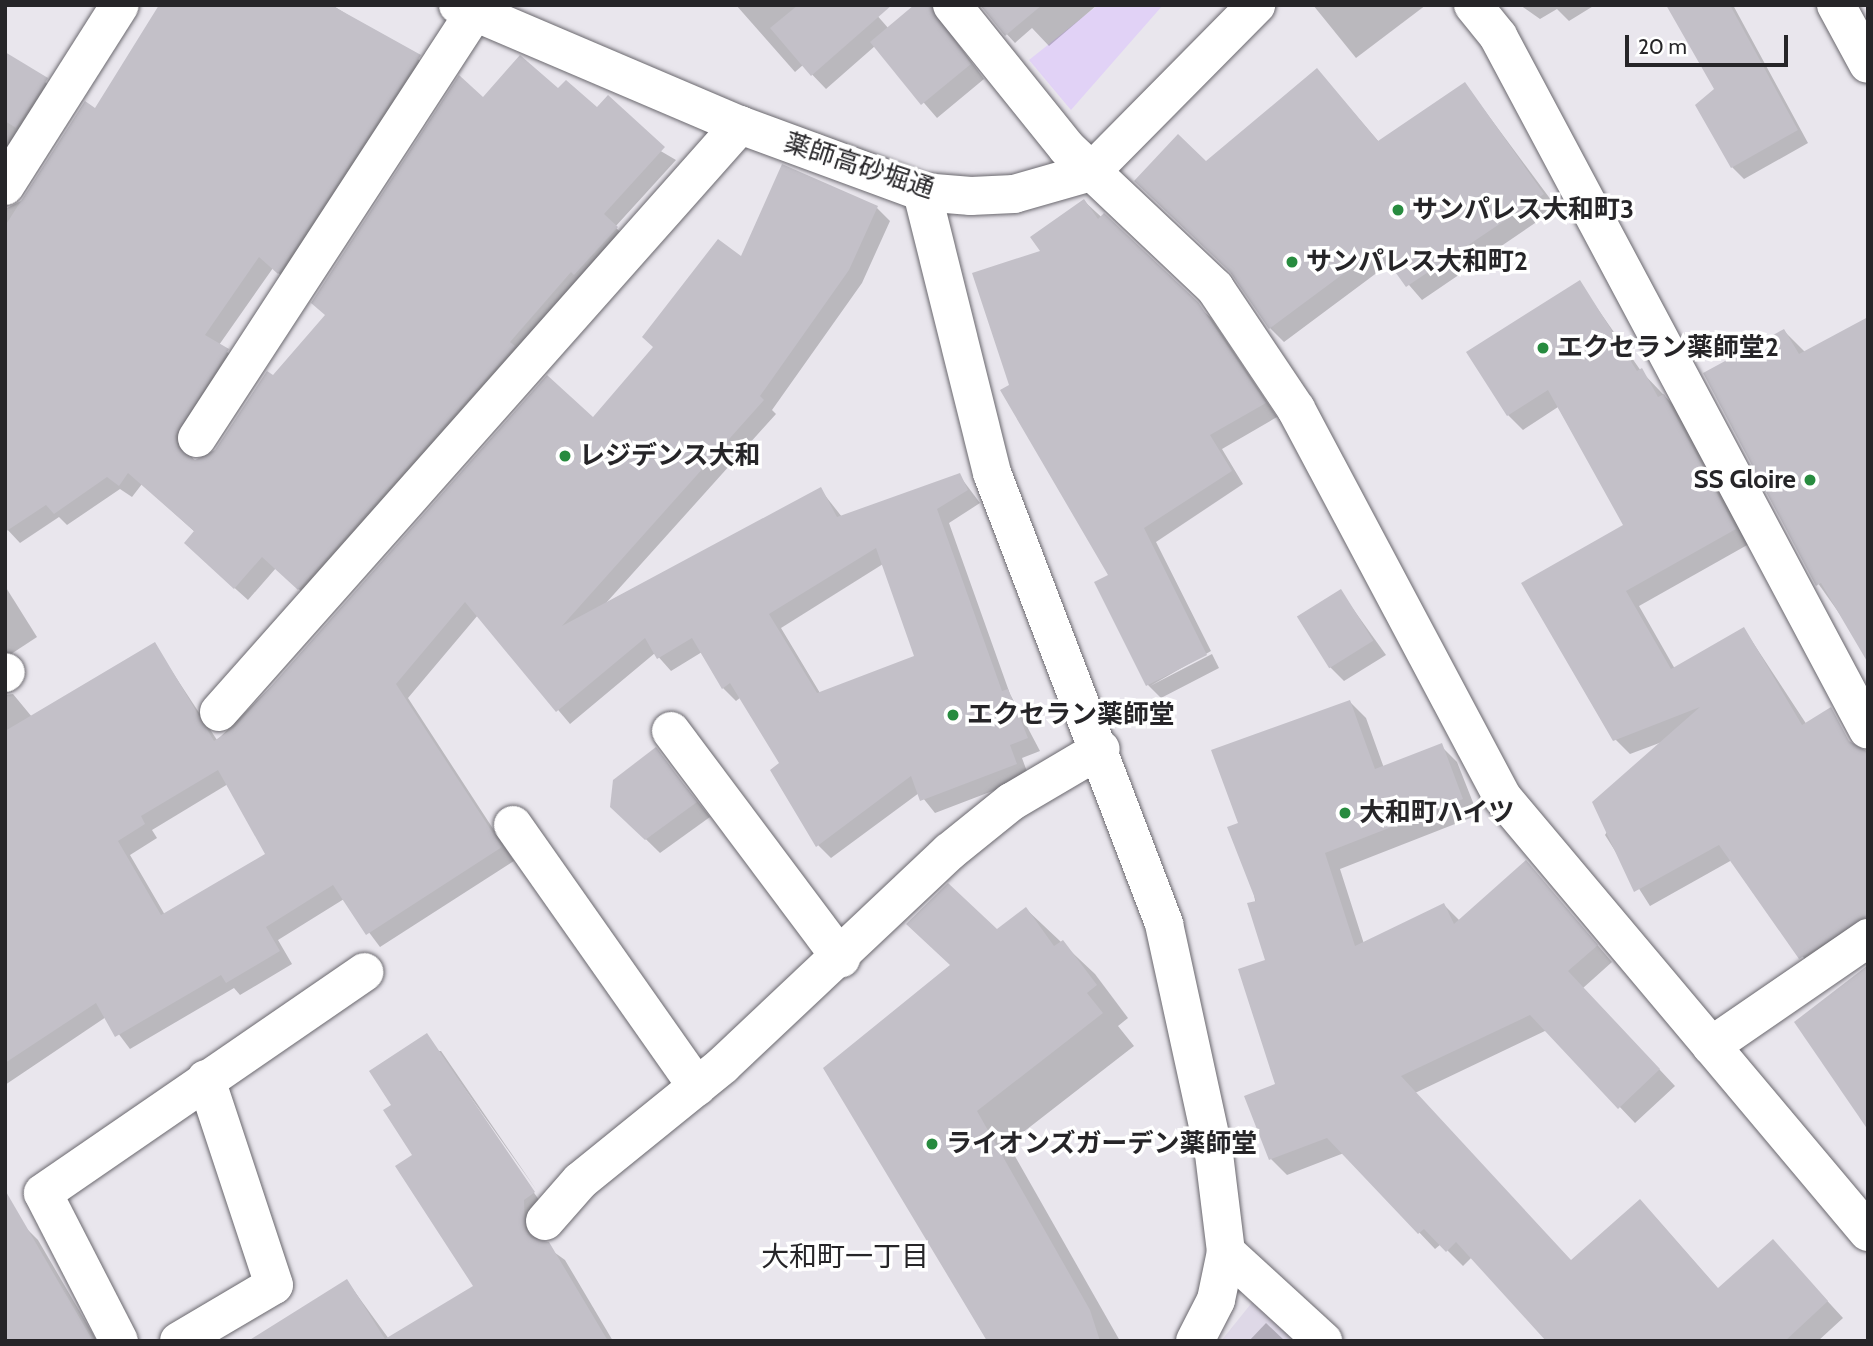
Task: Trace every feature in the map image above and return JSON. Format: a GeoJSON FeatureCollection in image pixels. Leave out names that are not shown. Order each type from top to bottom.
{"type":"FeatureCollection","features":[{"type":"Feature","properties":{"kind":"street"},"geometry":{"type":"LineString","coordinates":[[5,186],[120,5]]}},
{"type":"Feature","properties":{"kind":"street"},"geometry":{"type":"LineString","coordinates":[[952,5],[1091,173],[1214,288],[1296,409],[1503,798],[1868,1232]]}},
{"type":"Feature","properties":{"kind":"street"},"geometry":{"type":"LineString","coordinates":[[1091,173],[1256,5]]}},
{"type":"Feature","properties":{"kind":"street"},"geometry":{"type":"LineString","coordinates":[[1473,5],[1498,36],[1868,730]]}},
{"type":"Feature","properties":{"kind":"street"},"geometry":{"type":"LineString","coordinates":[[1836,5],[1868,64]]}},
{"type":"Feature","properties":{"kind":"street"},"geometry":{"type":"LineString","coordinates":[[197,438],[466,9]]}},
{"type":"Feature","properties":{"kind":"street","name":"薬師高砂堀通"},"geometry":{"type":"LineString","coordinates":[[466,9],[740,125],[922,192],[1014,194],[1091,173]]}},
{"type":"Feature","properties":{"kind":"street"},"geometry":{"type":"LineString","coordinates":[[219,712],[740,125]]}},
{"type":"Feature","properties":{"kind":"street"},"geometry":{"type":"LineString","coordinates":[[922,192],[992,472],[1101,749],[1164,924],[1214,1154],[1226,1252],[1216,1300],[1195,1341]]}},
{"type":"Feature","properties":{"kind":"street"},"geometry":{"type":"LineString","coordinates":[[671,731],[841,958]]}},
{"type":"Feature","properties":{"kind":"street"},"geometry":{"type":"LineString","coordinates":[[545,1221],[580,1181],[697,1087],[841,958],[949,852],[1011,802],[1101,749]]}},
{"type":"Feature","properties":{"kind":"street"},"geometry":{"type":"LineString","coordinates":[[513,825],[697,1087]]}},
{"type":"Feature","properties":{"kind":"street"},"geometry":{"type":"LineString","coordinates":[[1711,1046],[1868,938]]}},
{"type":"Feature","properties":{"kind":"street"},"geometry":{"type":"LineString","coordinates":[[119,1341],[43,1193],[364,972]]}},
{"type":"Feature","properties":{"kind":"street"},"geometry":{"type":"LineString","coordinates":[[179,1341],[274,1285],[206,1079]]}},
{"type":"Feature","properties":{"kind":"street"},"geometry":{"type":"LineString","coordinates":[[1226,1252],[1323,1341]]}},
{"type":"Feature","properties":{"kind":"shaded area"},"geometry":{"type":"Polygon","coordinates":[[[1098,5],[1163,5],[1071,110],[1029,60],[1098,5]]]}},
{"type":"Feature","properties":{"kind":"shaded area"},"geometry":{"type":"Polygon","coordinates":[[[1254,1300],[1295,1341],[1221,1341],[1254,1300]]]}},
{"type":"Feature","properties":{"kind":"building"},"geometry":{"type":"Polygon","coordinates":[[[159,5],[331,5],[421,55],[278,274],[259,257],[205,335],[229,349],[175,436],[178,448],[195,460],[215,450],[267,371],[273,375],[325,315],[311,303],[459,75],[483,97],[520,55],[558,88],[566,80],[597,107],[608,95],[665,147],[604,214],[618,227],[574,275],[571,272],[510,342],[515,346],[298,590],[262,557],[234,589],[184,543],[194,531],[128,473],[119,486],[107,477],[54,514],[46,505],[5,532],[5,226],[85,101],[95,108],[159,5]]]}},
{"type":"Feature","properties":{"kind":"building"},"geometry":{"type":"Polygon","coordinates":[[[798,5],[892,5],[811,76],[770,28],[798,5]]]}},
{"type":"Feature","properties":{"kind":"building"},"geometry":{"type":"Polygon","coordinates":[[[914,5],[931,5],[971,64],[921,105],[870,42],[914,5]]]}},
{"type":"Feature","properties":{"kind":"building"},"geometry":{"type":"Polygon","coordinates":[[[980,5],[1042,5],[1005,36],[980,5]]]}},
{"type":"Feature","properties":{"kind":"building"},"geometry":{"type":"Polygon","coordinates":[[[1666,5],[1730,5],[1798,130],[1731,168],[1695,105],[1714,89],[1666,5]]]}},
{"type":"Feature","properties":{"kind":"building"},"geometry":{"type":"Polygon","coordinates":[[[5,52],[48,78],[16,128],[5,121],[5,52]]]}},
{"type":"Feature","properties":{"kind":"building"},"geometry":{"type":"Polygon","coordinates":[[[1317,68],[1378,141],[1465,82],[1544,194],[1406,287],[1378,248],[1269,329],[1230,272],[1134,181],[1178,134],[1206,161],[1317,68]]]}},
{"type":"Feature","properties":{"kind":"building"},"geometry":{"type":"Polygon","coordinates":[[[782,164],[878,206],[849,270],[760,396],[764,400],[562,626],[821,487],[837,517],[960,473],[968,490],[937,509],[1002,691],[1008,689],[1028,738],[1010,745],[1017,764],[920,801],[911,776],[816,847],[770,770],[779,763],[730,683],[722,689],[692,638],[657,659],[645,638],[556,712],[465,602],[396,684],[502,847],[366,935],[333,885],[266,927],[280,951],[226,983],[221,975],[115,1037],[96,1003],[5,1063],[5,731],[155,642],[214,741],[235,727],[547,375],[593,417],[653,347],[642,337],[718,239],[741,256],[782,164]],[[876,548],[769,614],[817,693],[914,656],[876,548]],[[218,770],[141,816],[145,824],[118,841],[161,915],[265,854],[218,770]]]}},
{"type":"Feature","properties":{"kind":"building"},"geometry":{"type":"Polygon","coordinates":[[[1084,199],[1098,219],[1104,213],[1198,302],[1266,403],[1210,435],[1232,471],[1144,528],[1207,655],[1146,686],[1094,582],[1108,575],[1000,390],[1009,385],[972,273],[1040,251],[1030,237],[1084,199]]]}},
{"type":"Feature","properties":{"kind":"building"},"geometry":{"type":"Polygon","coordinates":[[[1580,280],[1637,371],[1642,368],[1658,397],[1664,394],[1736,529],[1626,591],[1671,669],[1744,627],[1802,725],[1831,707],[1849,741],[1868,752],[1868,916],[1799,959],[1719,845],[1634,892],[1592,802],[1700,707],[1613,741],[1521,583],[1623,525],[1548,390],[1507,416],[1466,352],[1580,280]]]}},
{"type":"Feature","properties":{"kind":"building","name":"SS Gloire"},"geometry":{"type":"Polygon","coordinates":[[[1868,317],[1868,663],[1821,583],[1816,586],[1703,373],[1784,329],[1799,354],[1868,317]]]}},
{"type":"Feature","properties":{"kind":"building"},"geometry":{"type":"Polygon","coordinates":[[[1341,589],[1373,641],[1329,668],[1297,617],[1341,589]]]}},
{"type":"Feature","properties":{"kind":"building"},"geometry":{"type":"Polygon","coordinates":[[[1350,700],[1375,769],[1442,743],[1463,799],[1325,853],[1355,946],[1444,903],[1454,924],[1526,860],[1598,945],[1568,971],[1660,1069],[1618,1109],[1530,1015],[1401,1076],[1571,1260],[1640,1199],[1718,1288],[1773,1239],[1828,1301],[1785,1341],[1546,1341],[1456,1242],[1446,1252],[1424,1229],[1418,1234],[1327,1138],[1269,1160],[1244,1096],[1275,1084],[1238,969],[1265,960],[1247,903],[1256,901],[1227,827],[1238,823],[1211,750],[1350,700]]]}},
{"type":"Feature","properties":{"kind":"building"},"geometry":{"type":"Polygon","coordinates":[[[656,747],[697,802],[645,840],[610,807],[613,780],[656,747]]]}},
{"type":"Feature","properties":{"kind":"building","name":"ライオンズガーデン薬師堂"},"geometry":{"type":"Polygon","coordinates":[[[948,883],[997,929],[1026,907],[1054,946],[1063,940],[1097,985],[1087,993],[1103,1013],[977,1111],[1090,1310],[1100,1341],[987,1341],[823,1068],[950,965],[906,924],[948,883]]]}},
{"type":"Feature","properties":{"kind":"building"},"geometry":{"type":"Polygon","coordinates":[[[1868,965],[1868,1130],[1794,1022],[1868,965]]]}},
{"type":"Feature","properties":{"kind":"building"},"geometry":{"type":"Polygon","coordinates":[[[427,1033],[535,1192],[524,1200],[525,1229],[531,1238],[549,1242],[608,1341],[248,1341],[347,1279],[385,1339],[473,1286],[395,1166],[412,1155],[383,1110],[391,1105],[369,1071],[427,1033]]]}},
{"type":"Feature","properties":{"kind":"building"},"geometry":{"type":"Polygon","coordinates":[[[5,1190],[93,1341],[5,1341],[5,1190]]]}},
{"type":"Feature","properties":{"kind":"place","name":"サンパレス大和町3"},"geometry":{"type":"Point","coordinates":[1398,210]}},
{"type":"Feature","properties":{"kind":"place","name":"サンパレス大和町2"},"geometry":{"type":"Point","coordinates":[1292,262]}},
{"type":"Feature","properties":{"kind":"place","name":"エクセラン薬師堂2"},"geometry":{"type":"Point","coordinates":[1543,348]}},
{"type":"Feature","properties":{"kind":"place","name":"レジデンス大和"},"geometry":{"type":"Point","coordinates":[565,456]}},
{"type":"Feature","properties":{"kind":"place","name":"SS Gloire"},"geometry":{"type":"Point","coordinates":[1810,480]}},
{"type":"Feature","properties":{"kind":"place","name":"エクセラン薬師堂"},"geometry":{"type":"Point","coordinates":[953,715]}},
{"type":"Feature","properties":{"kind":"place","name":"大和町ハイツ"},"geometry":{"type":"Point","coordinates":[1345,813]}},
{"type":"Feature","properties":{"kind":"place","name":"ライオンズガーデン薬師堂"},"geometry":{"type":"Point","coordinates":[932,1144]}},
{"type":"Feature","properties":{"kind":"district","name":"大和町一丁目"},"geometry":{"type":"Point","coordinates":[845,1256]}}]}
